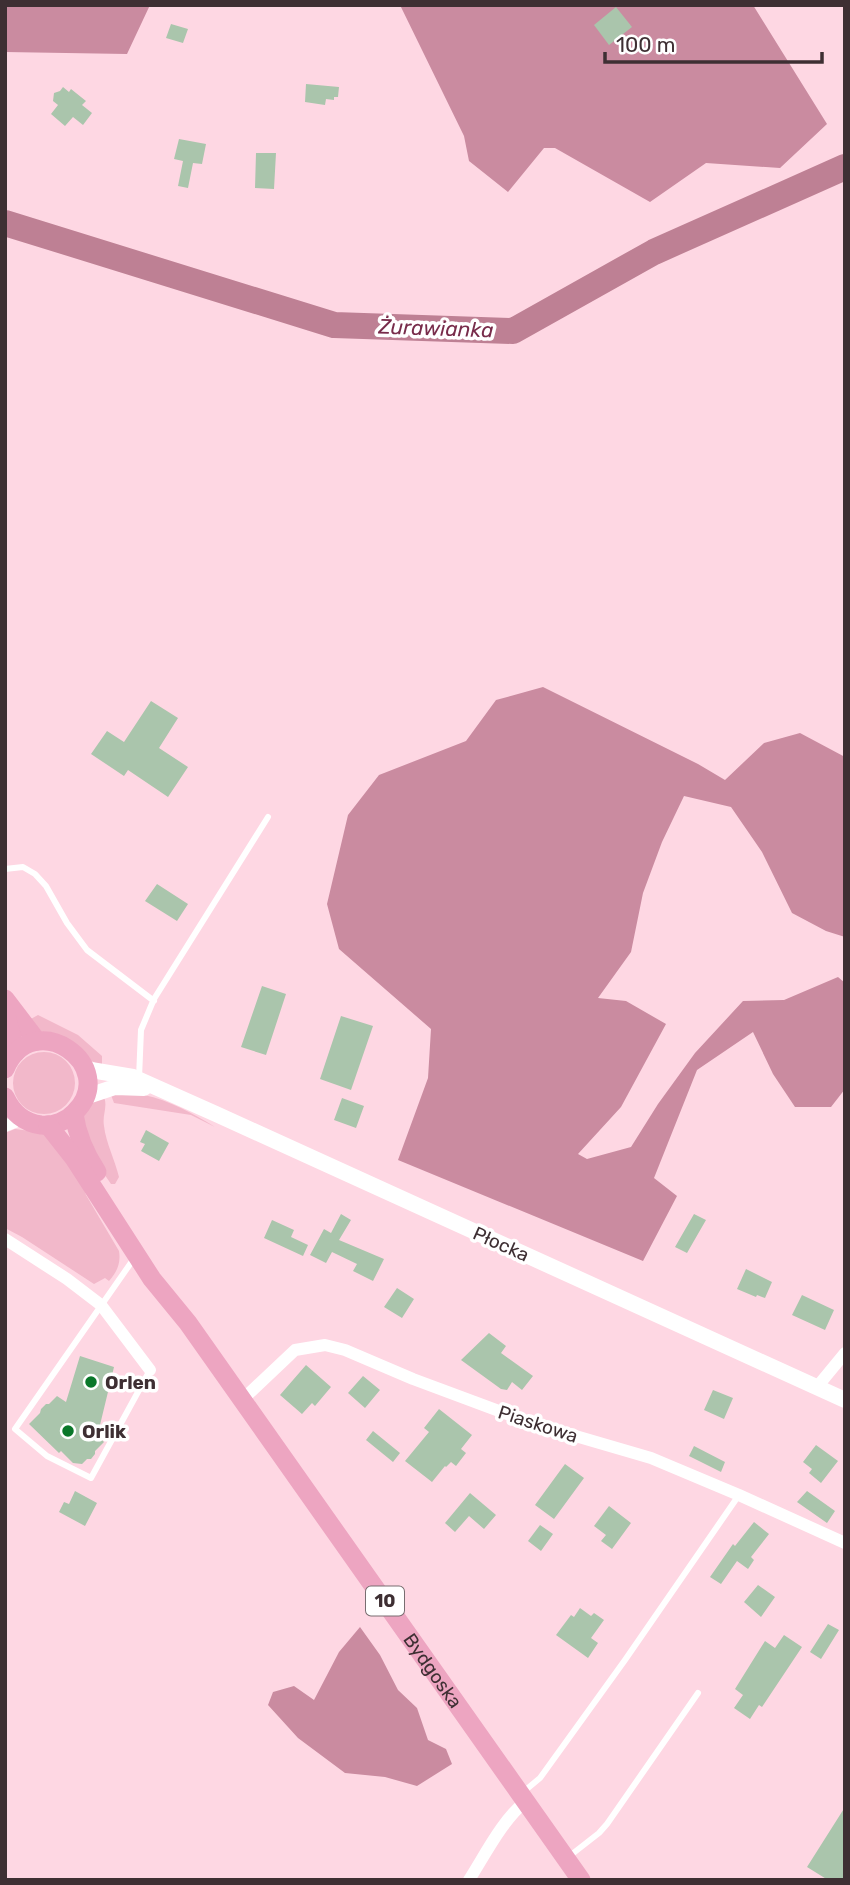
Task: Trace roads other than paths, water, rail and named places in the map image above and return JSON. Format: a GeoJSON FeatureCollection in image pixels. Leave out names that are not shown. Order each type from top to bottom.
{"type":"FeatureCollection","features":[{"type":"Feature","properties":{"kind":"main road"},"geometry":{"type":"LineString","coordinates":[[5,999],[37,1041]]}},
{"type":"Feature","properties":{"kind":"main road"},"geometry":{"type":"LineString","coordinates":[[5,1012],[11,1061]]}},
{"type":"Feature","properties":{"kind":"main road"},"geometry":{"type":"LineString","coordinates":[[5,1097],[13,1110],[14,1122],[48,1125],[59,1123],[74,1114],[85,1097],[87,1086],[85,1069],[78,1056],[66,1046],[52,1041],[37,1041],[24,1046],[11,1061]]}},
{"type":"Feature","properties":{"kind":"main road","name":"10"},"geometry":{"type":"LineString","coordinates":[[74,1114],[76,1126],[92,1164],[161,1271],[188,1323]]}},
{"type":"Feature","properties":{"kind":"main road","name":"10"},"geometry":{"type":"LineString","coordinates":[[48,1125],[74,1158],[152,1279],[188,1323]]}},
{"type":"Feature","properties":{"kind":"main road","name":"Bydgoska"},"geometry":{"type":"LineString","coordinates":[[188,1323],[582,1880]]}},
{"type":"Feature","properties":{"kind":"street","name":"Płocka"},"geometry":{"type":"LineString","coordinates":[[85,1069],[139,1080],[845,1400]]}},
{"type":"Feature","properties":{"kind":"street","name":"Płocka"},"geometry":{"type":"LineString","coordinates":[[85,1097],[115,1087],[157,1089]]}},
{"type":"Feature","properties":{"kind":"street"},"geometry":{"type":"LineString","coordinates":[[5,1239],[67,1279],[101,1305],[150,1370]]}},
{"type":"Feature","properties":{"kind":"street","name":"Piaskowa"},"geometry":{"type":"LineString","coordinates":[[242,1400],[295,1350],[325,1345],[345,1350],[413,1379],[531,1423],[651,1458],[845,1543]]}},
{"type":"Feature","properties":{"kind":"street"},"geometry":{"type":"LineString","coordinates":[[817,1387],[845,1353]]}},
{"type":"Feature","properties":{"kind":"street"},"geometry":{"type":"LineString","coordinates":[[469,1880],[523,1798]]}},
{"type":"Feature","properties":{"kind":"lane"},"geometry":{"type":"LineString","coordinates":[[139,1080],[141,1030],[154,1001],[268,817]]}},
{"type":"Feature","properties":{"kind":"lane"},"geometry":{"type":"LineString","coordinates":[[5,869],[23,867],[35,874],[46,886],[87,950],[154,1001]]}},
{"type":"Feature","properties":{"kind":"lane"},"geometry":{"type":"LineString","coordinates":[[136,1256],[15,1429],[47,1456],[91,1478],[150,1370]]}},
{"type":"Feature","properties":{"kind":"lane"},"geometry":{"type":"LineString","coordinates":[[523,1798],[625,1660],[739,1495]]}},
{"type":"Feature","properties":{"kind":"lane"},"geometry":{"type":"LineString","coordinates":[[566,1858],[607,1824],[698,1693]]}},
{"type":"Feature","properties":{"kind":"waterway","name":"Żurawianka"},"geometry":{"type":"LineString","coordinates":[[5,223],[334,325],[513,331],[654,252],[845,167]]}},
{"type":"Feature","properties":{"kind":"place","name":"Orlen"},"geometry":{"type":"Point","coordinates":[91,1382]}},
{"type":"Feature","properties":{"kind":"place","name":"Orlik"},"geometry":{"type":"Point","coordinates":[68,1431]}}]}
